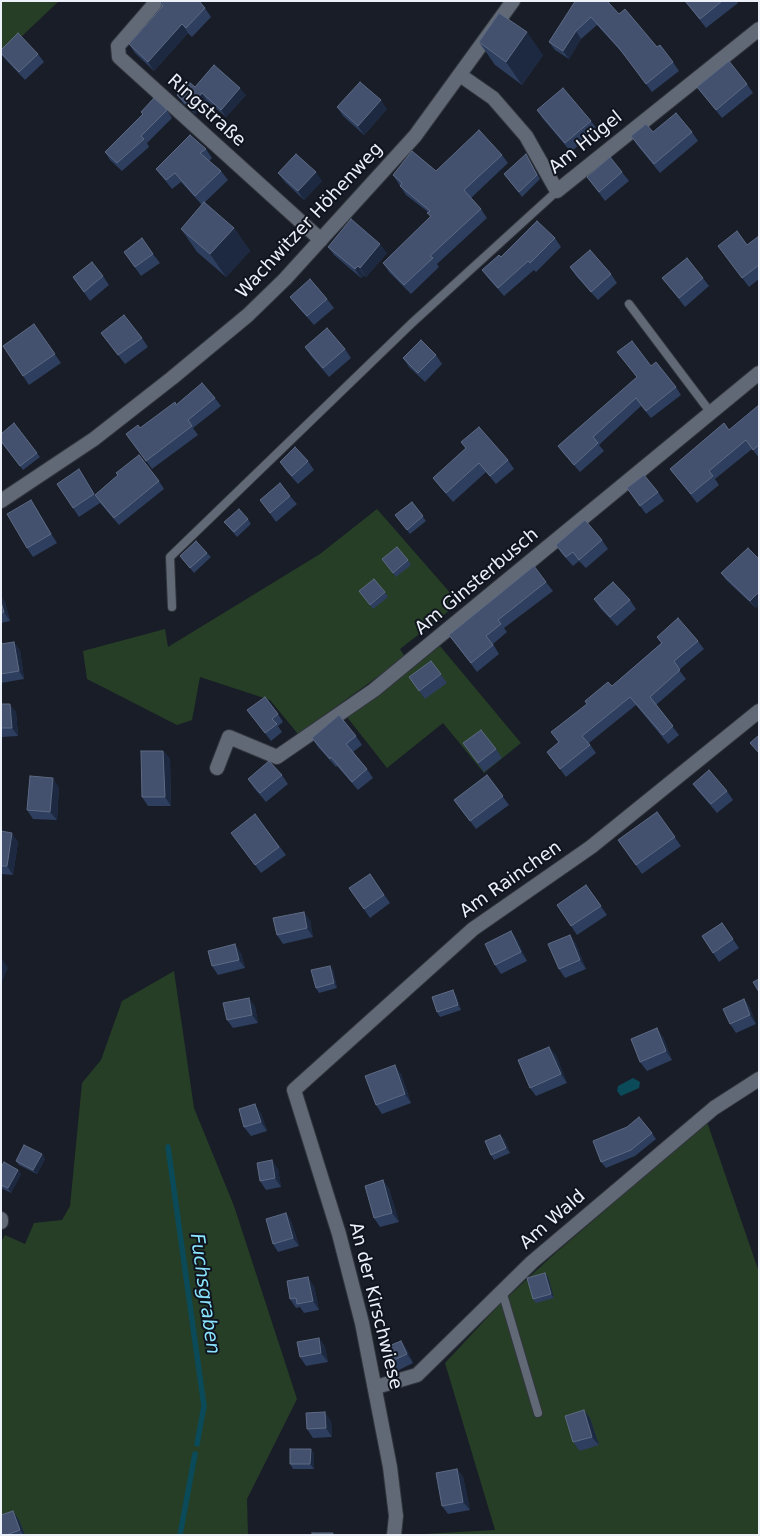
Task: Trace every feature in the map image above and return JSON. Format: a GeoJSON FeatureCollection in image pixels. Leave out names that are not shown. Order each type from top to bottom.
{"type":"FeatureCollection","features":[{"type":"Feature","properties":{"kind":"street","name":"Ringstraße"},"geometry":{"type":"LineString","coordinates":[[156,1],[118,46],[119,57],[321,240]]}},
{"type":"Feature","properties":{"kind":"street","name":"Wachwitzer Höhenweg"},"geometry":{"type":"LineString","coordinates":[[1,501],[94,439],[248,315],[285,280],[415,136],[513,1]]}},
{"type":"Feature","properties":{"kind":"street","name":"Am Hügel"},"geometry":{"type":"LineString","coordinates":[[460,75],[493,98],[526,136],[557,191],[759,29]]}},
{"type":"Feature","properties":{"kind":"street","name":"Am Ginsterbusch"},"geometry":{"type":"LineString","coordinates":[[217,768],[229,737],[276,757],[374,690],[759,373]]}},
{"type":"Feature","properties":{"kind":"street","name":"Am Rainchen"},"geometry":{"type":"LineString","coordinates":[[294,1090],[473,929],[591,847],[759,711]]}},
{"type":"Feature","properties":{"kind":"street","name":"Am Wald"},"geometry":{"type":"LineString","coordinates":[[376,1388],[417,1375],[532,1262],[714,1108],[759,1080]]}},
{"type":"Feature","properties":{"kind":"street","name":"An der Kirschwiese"},"geometry":{"type":"LineString","coordinates":[[294,1090],[339,1234],[376,1388],[392,1477],[396,1516],[394,1535]]}},
{"type":"Feature","properties":{"kind":"lane"},"geometry":{"type":"LineString","coordinates":[[172,607],[170,557],[412,323],[557,191]]}},
{"type":"Feature","properties":{"kind":"lane"},"geometry":{"type":"LineString","coordinates":[[629,304],[711,413]]}},
{"type":"Feature","properties":{"kind":"lane"},"geometry":{"type":"LineString","coordinates":[[502,1291],[538,1413]]}},
{"type":"Feature","properties":{"kind":"green space"},"geometry":{"type":"Polygon","coordinates":[[[1,1],[59,1],[1,56],[1,1]]]}},
{"type":"Feature","properties":{"kind":"green space"},"geometry":{"type":"Polygon","coordinates":[[[377,509],[459,603],[400,649],[405,657],[298,734],[270,700],[200,677],[192,720],[177,725],[87,679],[83,651],[165,629],[168,647],[320,554],[377,509]]]}},
{"type":"Feature","properties":{"kind":"green space"},"geometry":{"type":"Polygon","coordinates":[[[440,646],[521,743],[484,773],[443,723],[387,768],[347,717],[440,646]]]}},
{"type":"Feature","properties":{"kind":"green space"},"geometry":{"type":"Polygon","coordinates":[[[174,971],[194,1108],[234,1206],[297,1399],[247,1499],[248,1535],[1,1535],[1,1242],[5,1235],[25,1244],[34,1223],[62,1220],[70,1206],[82,1083],[101,1060],[122,1001],[174,971]]]}},
{"type":"Feature","properties":{"kind":"green space"},"geometry":{"type":"Polygon","coordinates":[[[707,1122],[759,1272],[759,1535],[405,1535],[495,1530],[445,1363],[498,1306],[551,1257],[707,1122]]]}},
{"type":"Feature","properties":{"kind":"water"},"geometry":{"type":"Polygon","coordinates":[[[633,1078],[640,1082],[639,1088],[621,1096],[617,1091],[618,1086],[633,1078]]]}},
{"type":"Feature","properties":{"kind":"building"},"geometry":{"type":"Polygon","coordinates":[[[162,1],[199,1],[205,8],[186,28],[182,24],[148,62],[129,44],[163,6],[160,3],[162,1]]]}},
{"type":"Feature","properties":{"kind":"building"},"geometry":{"type":"Polygon","coordinates":[[[576,1],[607,1],[619,14],[625,9],[657,47],[660,45],[673,62],[646,84],[619,48],[591,17],[576,31],[563,51],[549,42],[576,1]]]}},
{"type":"Feature","properties":{"kind":"building"},"geometry":{"type":"Polygon","coordinates":[[[685,1],[722,1],[700,19],[685,1]]]}},
{"type":"Feature","properties":{"kind":"building"},"geometry":{"type":"Polygon","coordinates":[[[499,13],[527,32],[506,62],[479,42],[499,13]]]}},
{"type":"Feature","properties":{"kind":"building"},"geometry":{"type":"Polygon","coordinates":[[[18,33],[38,54],[19,72],[1,53],[1,50],[18,33]]]}},
{"type":"Feature","properties":{"kind":"building"},"geometry":{"type":"Polygon","coordinates":[[[729,61],[747,84],[716,110],[697,87],[729,61]]]}},
{"type":"Feature","properties":{"kind":"building"},"geometry":{"type":"Polygon","coordinates":[[[214,65],[240,88],[221,110],[202,93],[190,107],[177,95],[189,82],[195,87],[214,65]]]}},
{"type":"Feature","properties":{"kind":"building"},"geometry":{"type":"Polygon","coordinates":[[[360,82],[381,100],[358,126],[337,107],[360,82]]]}},
{"type":"Feature","properties":{"kind":"building"},"geometry":{"type":"Polygon","coordinates":[[[563,88],[591,121],[565,143],[537,110],[563,88]]]}},
{"type":"Feature","properties":{"kind":"building"},"geometry":{"type":"Polygon","coordinates":[[[154,98],[167,110],[141,136],[144,139],[117,163],[105,152],[143,114],[141,112],[154,98]]]}},
{"type":"Feature","properties":{"kind":"building"},"geometry":{"type":"Polygon","coordinates":[[[676,113],[692,132],[654,164],[631,136],[646,124],[653,132],[676,113]]]}},
{"type":"Feature","properties":{"kind":"building"},"geometry":{"type":"Polygon","coordinates":[[[479,130],[502,155],[464,190],[481,209],[430,256],[433,258],[404,285],[383,263],[431,216],[427,213],[430,211],[400,186],[402,183],[393,175],[412,151],[436,171],[479,130]]]}},
{"type":"Feature","properties":{"kind":"building"},"geometry":{"type":"Polygon","coordinates":[[[190,135],[206,149],[200,153],[221,171],[195,196],[175,173],[166,180],[156,169],[190,135]]]}},
{"type":"Feature","properties":{"kind":"building"},"geometry":{"type":"Polygon","coordinates":[[[296,154],[316,172],[298,191],[278,173],[296,154]]]}},
{"type":"Feature","properties":{"kind":"building"},"geometry":{"type":"Polygon","coordinates":[[[526,154],[537,175],[519,192],[504,174],[526,154]]]}},
{"type":"Feature","properties":{"kind":"building"},"geometry":{"type":"Polygon","coordinates":[[[610,157],[622,172],[599,192],[587,177],[610,157]]]}},
{"type":"Feature","properties":{"kind":"building"},"geometry":{"type":"Polygon","coordinates":[[[204,202],[234,228],[210,254],[181,229],[204,202]]]}},
{"type":"Feature","properties":{"kind":"building"},"geometry":{"type":"Polygon","coordinates":[[[351,219],[380,244],[360,268],[358,266],[355,269],[328,247],[351,219]]]}},
{"type":"Feature","properties":{"kind":"building"},"geometry":{"type":"Polygon","coordinates":[[[537,221],[555,238],[530,263],[528,261],[498,288],[482,270],[499,255],[501,257],[537,221]]]}},
{"type":"Feature","properties":{"kind":"building"},"geometry":{"type":"Polygon","coordinates":[[[737,231],[747,245],[759,236],[759,265],[742,278],[718,246],[737,231]]]}},
{"type":"Feature","properties":{"kind":"building"},"geometry":{"type":"Polygon","coordinates":[[[142,238],[153,254],[135,267],[124,252],[142,238]]]}},
{"type":"Feature","properties":{"kind":"building"},"geometry":{"type":"Polygon","coordinates":[[[590,250],[611,274],[591,292],[570,267],[590,250]]]}},
{"type":"Feature","properties":{"kind":"building"},"geometry":{"type":"Polygon","coordinates":[[[687,258],[703,278],[679,298],[662,278],[687,258]]]}},
{"type":"Feature","properties":{"kind":"building"},"geometry":{"type":"Polygon","coordinates":[[[92,262],[103,276],[84,292],[73,277],[92,262]]]}},
{"type":"Feature","properties":{"kind":"building"},"geometry":{"type":"Polygon","coordinates":[[[310,279],[327,299],[307,316],[290,297],[310,279]]]}},
{"type":"Feature","properties":{"kind":"building"},"geometry":{"type":"Polygon","coordinates":[[[124,315],[142,338],[118,355],[101,333],[124,315]]]}},
{"type":"Feature","properties":{"kind":"building"},"geometry":{"type":"Polygon","coordinates":[[[34,324],[55,354],[23,376],[3,346],[34,324]]]}},
{"type":"Feature","properties":{"kind":"building"},"geometry":{"type":"Polygon","coordinates":[[[327,328],[345,349],[323,368],[305,347],[327,328]]]}},
{"type":"Feature","properties":{"kind":"building"},"geometry":{"type":"Polygon","coordinates":[[[421,340],[436,355],[418,373],[403,358],[421,340]]]}},
{"type":"Feature","properties":{"kind":"building"},"geometry":{"type":"Polygon","coordinates":[[[632,341],[651,366],[656,362],[676,387],[646,411],[636,398],[593,437],[598,443],[574,465],[558,446],[637,377],[617,352],[632,341]]]}},
{"type":"Feature","properties":{"kind":"building"},"geometry":{"type":"Polygon","coordinates":[[[202,383],[215,398],[188,420],[192,426],[146,461],[126,434],[138,425],[140,428],[175,402],[176,405],[202,383]]]}},
{"type":"Feature","properties":{"kind":"building"},"geometry":{"type":"Polygon","coordinates":[[[759,405],[759,445],[753,450],[746,440],[709,471],[713,476],[691,494],[670,469],[724,423],[729,430],[759,405]]]}},
{"type":"Feature","properties":{"kind":"building"},"geometry":{"type":"Polygon","coordinates":[[[14,423],[37,453],[20,466],[1,441],[1,434],[14,423]]]}},
{"type":"Feature","properties":{"kind":"building"},"geometry":{"type":"Polygon","coordinates":[[[479,427],[508,460],[490,476],[479,463],[446,493],[433,478],[466,448],[461,442],[479,427]]]}},
{"type":"Feature","properties":{"kind":"building"},"geometry":{"type":"Polygon","coordinates":[[[295,447],[308,461],[292,476],[280,462],[295,447]]]}},
{"type":"Feature","properties":{"kind":"building"},"geometry":{"type":"Polygon","coordinates":[[[139,455],[159,481],[114,518],[95,495],[118,475],[116,473],[139,455]]]}},
{"type":"Feature","properties":{"kind":"building"},"geometry":{"type":"Polygon","coordinates":[[[79,469],[94,494],[73,508],[57,484],[79,469]]]}},
{"type":"Feature","properties":{"kind":"building"},"geometry":{"type":"Polygon","coordinates":[[[644,475],[658,492],[640,506],[627,488],[644,475]]]}},
{"type":"Feature","properties":{"kind":"building"},"geometry":{"type":"Polygon","coordinates":[[[280,483],[290,496],[270,513],[260,500],[280,483]]]}},
{"type":"Feature","properties":{"kind":"building"},"geometry":{"type":"Polygon","coordinates":[[[31,500],[51,534],[27,548],[7,514],[31,500]]]}},
{"type":"Feature","properties":{"kind":"building"},"geometry":{"type":"Polygon","coordinates":[[[412,502],[423,516],[407,530],[395,515],[412,502]]]}},
{"type":"Feature","properties":{"kind":"building"},"geometry":{"type":"Polygon","coordinates":[[[239,509],[248,519],[234,532],[224,522],[239,509]]]}},
{"type":"Feature","properties":{"kind":"building"},"geometry":{"type":"Polygon","coordinates":[[[585,520],[602,540],[579,560],[573,552],[566,557],[556,545],[585,520]]]}},
{"type":"Feature","properties":{"kind":"building"},"geometry":{"type":"Polygon","coordinates":[[[196,541],[207,553],[190,568],[180,556],[196,541]]]}},
{"type":"Feature","properties":{"kind":"building"},"geometry":{"type":"Polygon","coordinates":[[[397,547],[408,560],[393,573],[382,559],[397,547]]]}},
{"type":"Feature","properties":{"kind":"building"},"geometry":{"type":"Polygon","coordinates":[[[748,548],[759,559],[759,592],[750,601],[721,573],[748,548]]]}},
{"type":"Feature","properties":{"kind":"building"},"geometry":{"type":"Polygon","coordinates":[[[534,566],[546,582],[498,620],[501,624],[486,636],[493,645],[471,663],[449,635],[534,566]]]}},
{"type":"Feature","properties":{"kind":"building"},"geometry":{"type":"Polygon","coordinates":[[[374,579],[385,592],[370,605],[359,591],[374,579]]]}},
{"type":"Feature","properties":{"kind":"building"},"geometry":{"type":"Polygon","coordinates":[[[613,582],[630,600],[610,617],[594,599],[613,582]]]}},
{"type":"Feature","properties":{"kind":"building"},"geometry":{"type":"Polygon","coordinates":[[[1,602],[4,612],[1,613],[1,602]]]}},
{"type":"Feature","properties":{"kind":"building"},"geometry":{"type":"Polygon","coordinates":[[[678,618],[698,641],[674,661],[680,670],[650,697],[673,726],[663,735],[630,697],[582,736],[590,745],[560,769],[547,752],[559,742],[551,732],[587,704],[585,701],[608,682],[612,686],[662,643],[657,637],[678,618]]]}},
{"type":"Feature","properties":{"kind":"building"},"geometry":{"type":"Polygon","coordinates":[[[14,642],[19,671],[1,674],[1,644],[14,642]]]}},
{"type":"Feature","properties":{"kind":"building"},"geometry":{"type":"Polygon","coordinates":[[[431,661],[441,674],[419,691],[409,677],[431,661]]]}},
{"type":"Feature","properties":{"kind":"building"},"geometry":{"type":"Polygon","coordinates":[[[265,697],[278,714],[272,719],[277,724],[265,733],[247,710],[265,697]]]}},
{"type":"Feature","properties":{"kind":"building"},"geometry":{"type":"Polygon","coordinates":[[[1,704],[10,704],[12,728],[1,728],[1,704]]]}},
{"type":"Feature","properties":{"kind":"building"},"geometry":{"type":"Polygon","coordinates":[[[339,715],[356,736],[346,744],[367,769],[352,782],[312,738],[339,715]]]}},
{"type":"Feature","properties":{"kind":"building"},"geometry":{"type":"Polygon","coordinates":[[[481,730],[496,749],[478,763],[463,743],[481,730]]]}},
{"type":"Feature","properties":{"kind":"building"},"geometry":{"type":"Polygon","coordinates":[[[759,735],[759,753],[750,743],[759,735]]]}},
{"type":"Feature","properties":{"kind":"building"},"geometry":{"type":"Polygon","coordinates":[[[141,751],[163,751],[165,797],[142,797],[141,751]]]}},
{"type":"Feature","properties":{"kind":"building"},"geometry":{"type":"Polygon","coordinates":[[[269,761],[282,775],[260,793],[248,779],[269,761]]]}},
{"type":"Feature","properties":{"kind":"building"},"geometry":{"type":"Polygon","coordinates":[[[709,770],[727,791],[711,804],[693,784],[709,770]]]}},
{"type":"Feature","properties":{"kind":"building"},"geometry":{"type":"Polygon","coordinates":[[[487,775],[503,796],[470,821],[454,800],[487,775]]]}},
{"type":"Feature","properties":{"kind":"building"},"geometry":{"type":"Polygon","coordinates":[[[30,776],[53,778],[50,812],[27,810],[30,776]]]}},
{"type":"Feature","properties":{"kind":"building"},"geometry":{"type":"Polygon","coordinates":[[[657,812],[675,837],[636,865],[618,840],[657,812]]]}},
{"type":"Feature","properties":{"kind":"building"},"geometry":{"type":"Polygon","coordinates":[[[255,814],[279,847],[255,865],[231,833],[255,814]]]}},
{"type":"Feature","properties":{"kind":"building"},"geometry":{"type":"Polygon","coordinates":[[[1,831],[12,833],[7,866],[1,866],[1,831]]]}},
{"type":"Feature","properties":{"kind":"building"},"geometry":{"type":"Polygon","coordinates":[[[370,874],[384,895],[364,909],[349,888],[370,874]]]}},
{"type":"Feature","properties":{"kind":"building"},"geometry":{"type":"Polygon","coordinates":[[[586,885],[601,906],[571,926],[557,905],[586,885]]]}},
{"type":"Feature","properties":{"kind":"building"},"geometry":{"type":"Polygon","coordinates":[[[304,912],[307,928],[277,935],[273,918],[304,912]]]}},
{"type":"Feature","properties":{"kind":"building"},"geometry":{"type":"Polygon","coordinates":[[[722,923],[733,939],[713,953],[702,936],[722,923]]]}},
{"type":"Feature","properties":{"kind":"building"},"geometry":{"type":"Polygon","coordinates":[[[511,931],[521,952],[495,965],[485,944],[511,931]]]}},
{"type":"Feature","properties":{"kind":"building"},"geometry":{"type":"Polygon","coordinates":[[[570,935],[580,960],[559,969],[548,944],[570,935]]]}},
{"type":"Feature","properties":{"kind":"building"},"geometry":{"type":"Polygon","coordinates":[[[235,944],[239,960],[212,966],[208,951],[235,944]]]}},
{"type":"Feature","properties":{"kind":"building"},"geometry":{"type":"Polygon","coordinates":[[[330,966],[334,983],[316,988],[311,970],[330,966]]]}},
{"type":"Feature","properties":{"kind":"building"},"geometry":{"type":"Polygon","coordinates":[[[759,979],[759,992],[753,982],[759,979]]]}},
{"type":"Feature","properties":{"kind":"building"},"geometry":{"type":"Polygon","coordinates":[[[453,990],[458,1005],[437,1012],[432,997],[453,990]]]}},
{"type":"Feature","properties":{"kind":"building"},"geometry":{"type":"Polygon","coordinates":[[[249,998],[252,1015],[227,1020],[223,1003],[249,998]]]}},
{"type":"Feature","properties":{"kind":"building"},"geometry":{"type":"Polygon","coordinates":[[[744,999],[750,1015],[730,1024],[723,1009],[744,999]]]}},
{"type":"Feature","properties":{"kind":"building"},"geometry":{"type":"Polygon","coordinates":[[[657,1028],[666,1051],[640,1062],[631,1039],[657,1028]]]}},
{"type":"Feature","properties":{"kind":"building"},"geometry":{"type":"Polygon","coordinates":[[[549,1047],[561,1074],[530,1088],[518,1060],[549,1047]]]}},
{"type":"Feature","properties":{"kind":"building"},"geometry":{"type":"Polygon","coordinates":[[[395,1065],[405,1094],[376,1105],[365,1076],[395,1065]]]}},
{"type":"Feature","properties":{"kind":"building"},"geometry":{"type":"Polygon","coordinates":[[[255,1104],[261,1122],[244,1127],[239,1109],[255,1104]]]}},
{"type":"Feature","properties":{"kind":"building"},"geometry":{"type":"Polygon","coordinates":[[[639,1117],[652,1133],[631,1150],[601,1162],[593,1141],[627,1127],[639,1117]]]}},
{"type":"Feature","properties":{"kind":"building"},"geometry":{"type":"Polygon","coordinates":[[[500,1135],[506,1148],[491,1155],[485,1141],[500,1135]]]}},
{"type":"Feature","properties":{"kind":"building"},"geometry":{"type":"Polygon","coordinates":[[[24,1145],[42,1154],[33,1170],[16,1161],[24,1145]]]}},
{"type":"Feature","properties":{"kind":"building"},"geometry":{"type":"Polygon","coordinates":[[[272,1160],[275,1178],[260,1181],[257,1163],[272,1160]]]}},
{"type":"Feature","properties":{"kind":"building"},"geometry":{"type":"Polygon","coordinates":[[[4,1162],[18,1170],[8,1188],[1,1185],[1,1167],[4,1162]]]}},
{"type":"Feature","properties":{"kind":"building"},"geometry":{"type":"Polygon","coordinates":[[[383,1180],[392,1213],[374,1218],[365,1186],[383,1180]]]}},
{"type":"Feature","properties":{"kind":"building"},"geometry":{"type":"Polygon","coordinates":[[[286,1213],[293,1238],[273,1244],[266,1219],[286,1213]]]}},
{"type":"Feature","properties":{"kind":"building"},"geometry":{"type":"Polygon","coordinates":[[[545,1273],[551,1294],[533,1299],[527,1278],[545,1273]]]}},
{"type":"Feature","properties":{"kind":"building"},"geometry":{"type":"Polygon","coordinates":[[[308,1277],[313,1301],[297,1304],[296,1298],[290,1299],[287,1281],[308,1277]]]}},
{"type":"Feature","properties":{"kind":"building"},"geometry":{"type":"Polygon","coordinates":[[[319,1338],[321,1353],[300,1357],[297,1342],[319,1338]]]}},
{"type":"Feature","properties":{"kind":"building"},"geometry":{"type":"Polygon","coordinates":[[[401,1341],[407,1354],[390,1362],[384,1348],[401,1341]]]}},
{"type":"Feature","properties":{"kind":"building"},"geometry":{"type":"Polygon","coordinates":[[[584,1410],[592,1437],[573,1442],[565,1416],[584,1410]]]}},
{"type":"Feature","properties":{"kind":"building"},"geometry":{"type":"Polygon","coordinates":[[[325,1412],[326,1428],[307,1429],[306,1413],[325,1412]]]}},
{"type":"Feature","properties":{"kind":"building"},"geometry":{"type":"Polygon","coordinates":[[[290,1449],[311,1449],[310,1464],[290,1464],[290,1449]]]}},
{"type":"Feature","properties":{"kind":"building"},"geometry":{"type":"Polygon","coordinates":[[[457,1469],[463,1502],[442,1506],[436,1473],[457,1469]]]}},
{"type":"Feature","properties":{"kind":"building"},"geometry":{"type":"Polygon","coordinates":[[[13,1511],[20,1530],[1,1535],[1,1515],[13,1511]]]}},
{"type":"Feature","properties":{"kind":"building"},"geometry":{"type":"Polygon","coordinates":[[[312,1533],[333,1533],[333,1535],[312,1535],[312,1533]]]}},
{"type":"Feature","properties":{"kind":"waterway","name":"Fuchsgraben"},"geometry":{"type":"LineString","coordinates":[[168,1147],[204,1406],[197,1444]]}},
{"type":"Feature","properties":{"kind":"waterway","name":"Fuchsgraben"},"geometry":{"type":"LineString","coordinates":[[180,1535],[195,1454]]}}]}
